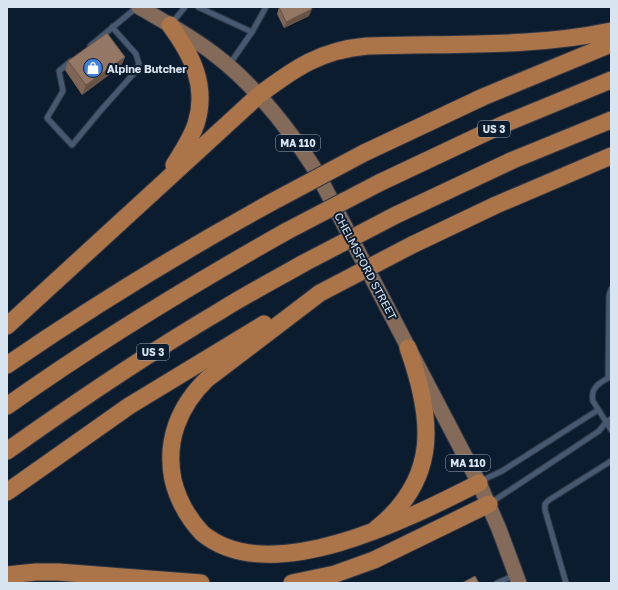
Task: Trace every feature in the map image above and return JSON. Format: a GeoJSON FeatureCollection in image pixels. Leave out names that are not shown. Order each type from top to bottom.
{"type":"FeatureCollection","features":[{"type":"Feature","properties":{"kind":"highway"},"geometry":{"type":"LineString","coordinates":[[155,190],[170,171],[184,149],[196,124],[199,111],[199,86],[193,62],[187,50],[170,25]]}},
{"type":"Feature","properties":{"kind":"highway"},"geometry":{"type":"LineString","coordinates":[[7,326],[259,95],[284,76],[305,63],[325,54],[353,47],[414,44],[542,42],[576,38],[611,31]]}},
{"type":"Feature","properties":{"kind":"highway"},"geometry":{"type":"LineString","coordinates":[[7,365],[82,315],[202,241],[364,153],[483,97],[611,44]]}},
{"type":"Feature","properties":{"kind":"highway","name":"US 3"},"geometry":{"type":"LineString","coordinates":[[7,406],[134,320],[210,274],[287,231],[379,182],[504,124],[611,80]]}},
{"type":"Feature","properties":{"kind":"highway","name":"US 3"},"geometry":{"type":"LineString","coordinates":[[7,451],[72,405],[158,349],[220,310],[304,263],[396,215],[513,160],[611,120]]}},
{"type":"Feature","properties":{"kind":"highway"},"geometry":{"type":"LineString","coordinates":[[7,492],[129,406],[240,338],[320,293],[412,245],[496,205],[611,156]]}},
{"type":"Feature","properties":{"kind":"highway"},"geometry":{"type":"LineString","coordinates":[[320,293],[207,379],[197,388],[181,412],[172,440],[171,454],[173,480],[182,506],[189,518],[213,543],[240,557],[258,561],[297,559],[330,551],[362,540],[395,526],[478,483]]}},
{"type":"Feature","properties":{"kind":"highway"},"geometry":{"type":"LineString","coordinates":[[362,540],[380,526],[400,506],[415,483],[424,457],[427,424],[425,407],[421,388],[408,348]]}},
{"type":"Feature","properties":{"kind":"highway"},"geometry":{"type":"LineString","coordinates":[[292,583],[335,574],[374,560],[489,504]]}},
{"type":"Feature","properties":{"kind":"highway"},"geometry":{"type":"LineString","coordinates":[[7,575],[36,572],[58,572],[201,583]]}},
{"type":"Feature","properties":{"kind":"main road","name":"CHELMSFORD STREET"},"geometry":{"type":"LineString","coordinates":[[138,7],[170,25],[214,54],[228,66],[276,113],[316,171],[489,504],[517,579]]}},
{"type":"Feature","properties":{"kind":"lane"},"geometry":{"type":"LineString","coordinates":[[83,52],[138,7]]}},
{"type":"Feature","properties":{"kind":"lane"},"geometry":{"type":"LineString","coordinates":[[170,25],[185,7]]}},
{"type":"Feature","properties":{"kind":"lane"},"geometry":{"type":"LineString","coordinates":[[198,7],[252,32]]}},
{"type":"Feature","properties":{"kind":"lane"},"geometry":{"type":"LineString","coordinates":[[228,66],[252,32],[266,7]]}},
{"type":"Feature","properties":{"kind":"lane"},"geometry":{"type":"LineString","coordinates":[[77,56],[59,71],[62,91],[47,118],[72,145],[102,108],[136,71],[139,64],[136,54],[112,28]]}},
{"type":"Feature","properties":{"kind":"lane"},"geometry":{"type":"LineString","coordinates":[[611,289],[609,296],[609,377],[596,385],[592,396],[598,410],[609,421],[611,430]]}},
{"type":"Feature","properties":{"kind":"lane"},"geometry":{"type":"LineString","coordinates":[[478,483],[502,471],[598,410]]}},
{"type":"Feature","properties":{"kind":"lane"},"geometry":{"type":"LineString","coordinates":[[489,504],[599,431],[609,421]]}},
{"type":"Feature","properties":{"kind":"lane"},"geometry":{"type":"LineString","coordinates":[[566,583],[545,510],[545,504],[611,461]]}},
{"type":"Feature","properties":{"kind":"lane"},"geometry":{"type":"LineString","coordinates":[[497,583],[517,579]]}},
{"type":"Feature","properties":{"kind":"building"},"geometry":{"type":"Polygon","coordinates":[[[279,7],[311,7],[312,9],[286,22],[279,7]]]}},
{"type":"Feature","properties":{"kind":"building","name":"Alpine Butcher"},"geometry":{"type":"Polygon","coordinates":[[[107,33],[125,57],[86,85],[68,61],[107,33]]]}},
{"type":"Feature","properties":{"kind":"building"},"geometry":{"type":"Polygon","coordinates":[[[475,576],[479,583],[462,583],[475,576]]]}},
{"type":"Feature","properties":{"kind":"place","name":"Alpine Butcher"},"geometry":{"type":"Point","coordinates":[93,68]}}]}
